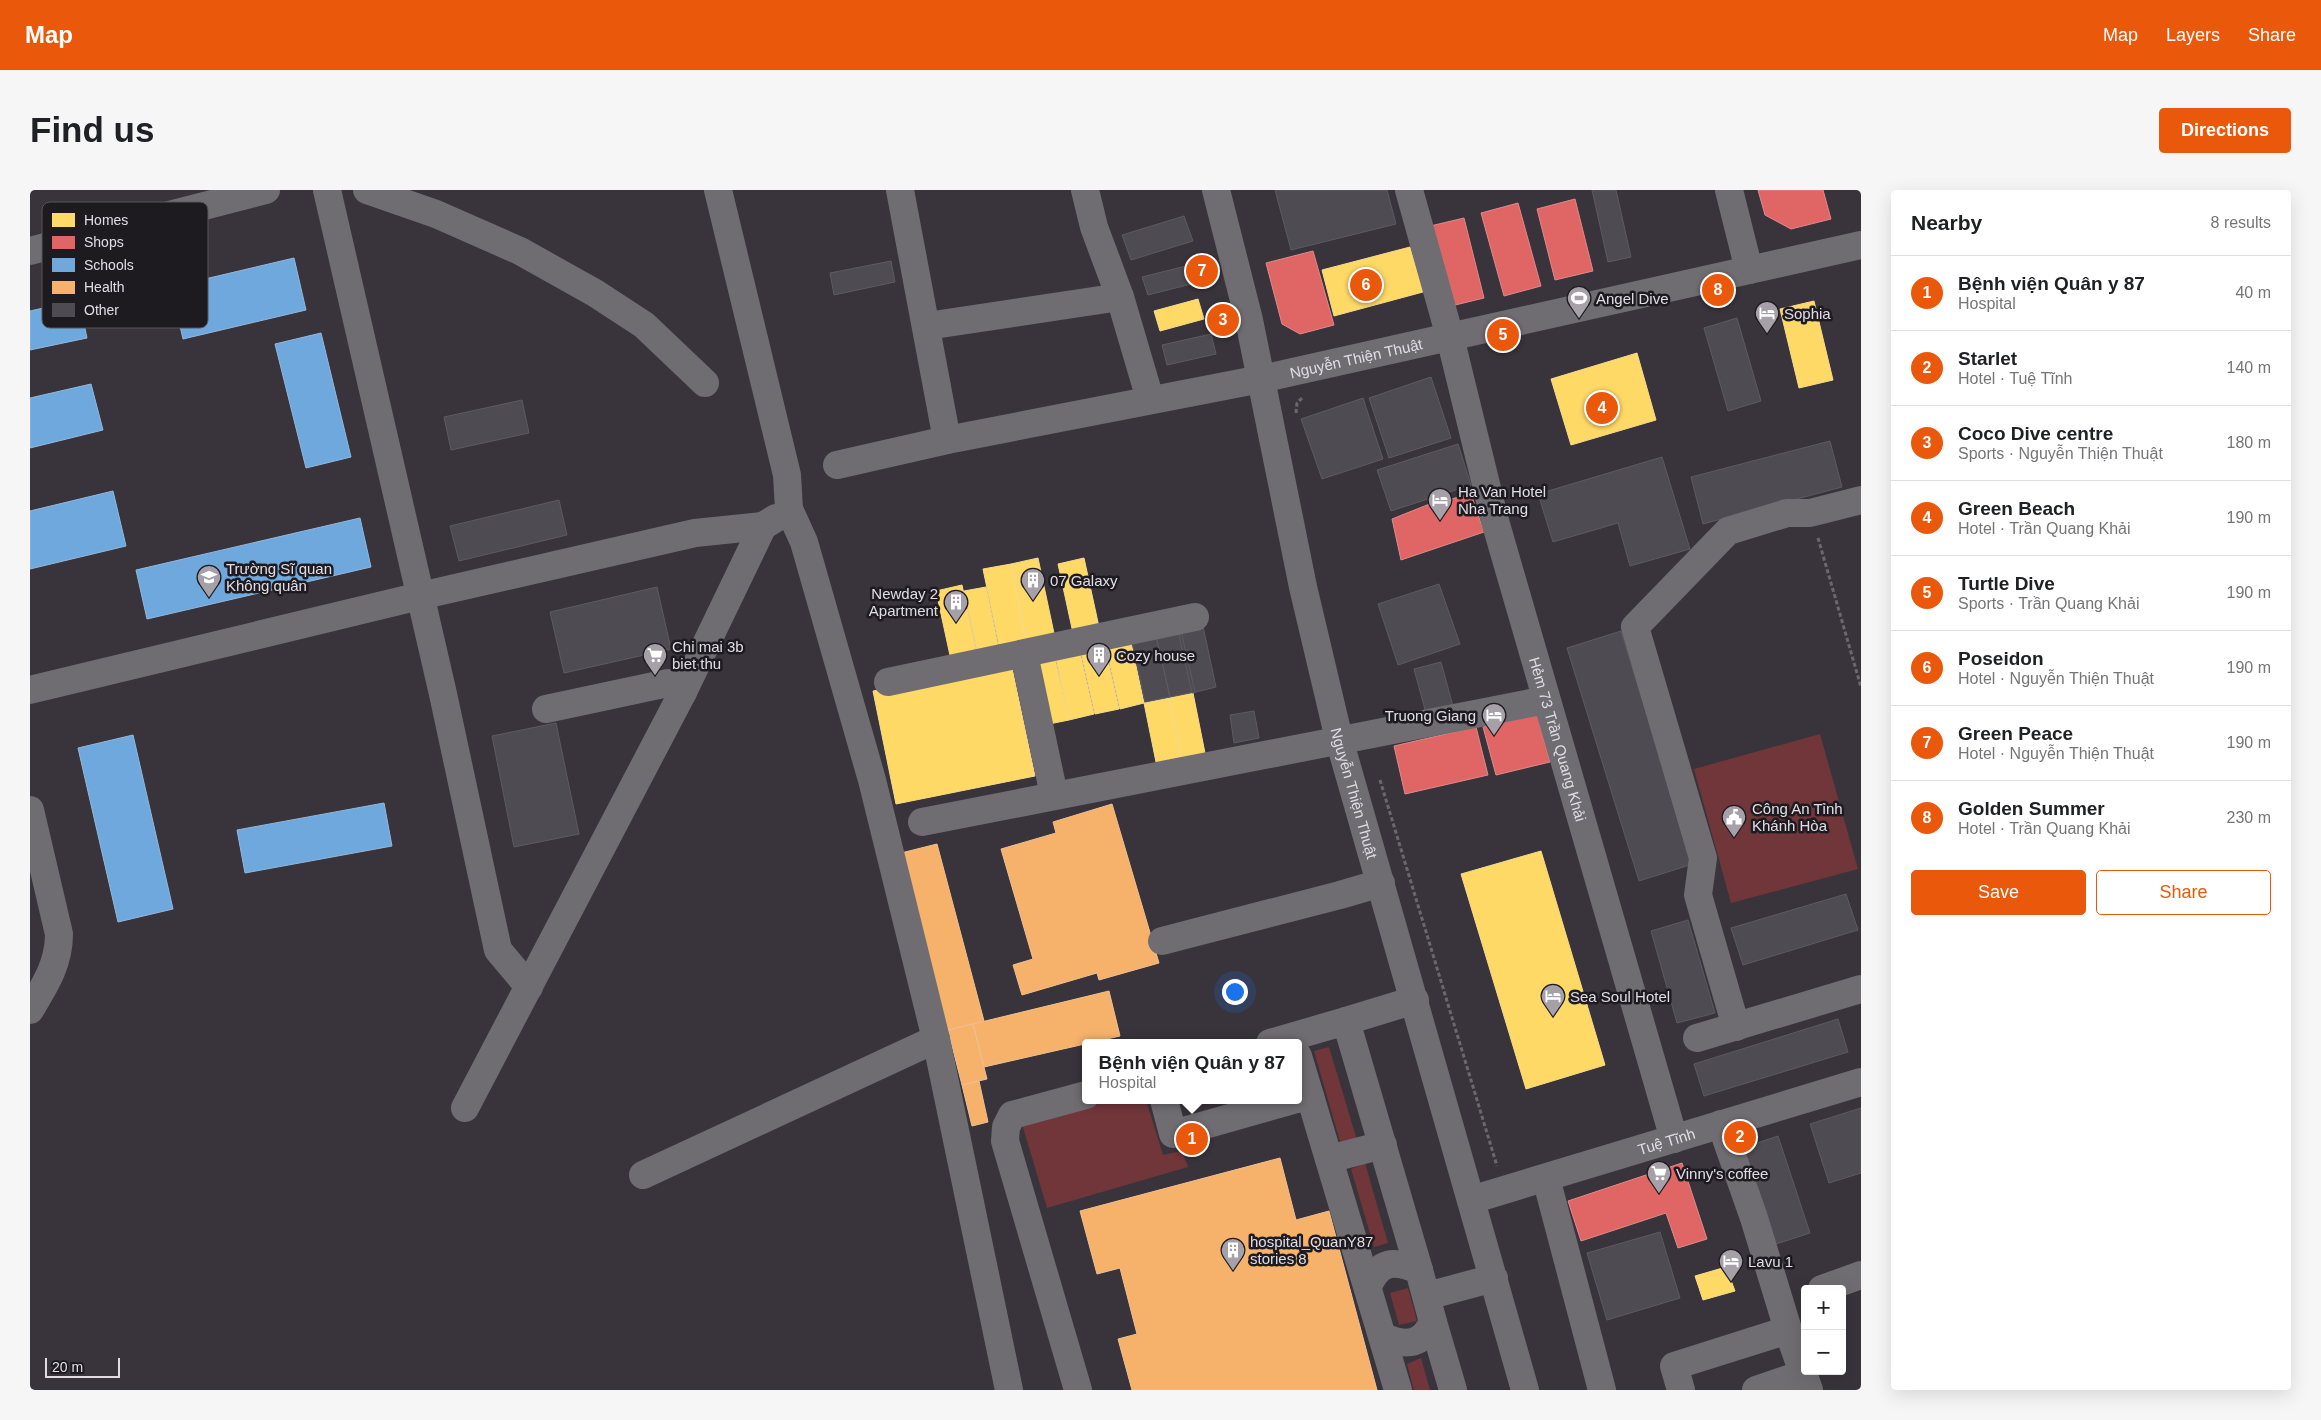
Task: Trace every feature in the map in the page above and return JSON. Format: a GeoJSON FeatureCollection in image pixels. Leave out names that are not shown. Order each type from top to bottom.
{"type":"FeatureCollection","features":[{"type":"Feature","properties":{"kind":"street"},"geometry":{"type":"LineString","coordinates":[[208,205],[266,190]]}},
{"type":"Feature","properties":{"kind":"street"},"geometry":{"type":"LineString","coordinates":[[327,190],[420,596],[498,950],[529,987]]}},
{"type":"Feature","properties":{"kind":"street"},"geometry":{"type":"LineString","coordinates":[[367,190],[436,214],[520,251],[595,293],[644,325],[705,383]]}},
{"type":"Feature","properties":{"kind":"street"},"geometry":{"type":"LineString","coordinates":[[718,190],[788,475],[790,509],[804,542],[872,780],[936,1039],[1009,1390]]}},
{"type":"Feature","properties":{"kind":"street"},"geometry":{"type":"LineString","coordinates":[[900,190],[947,440]]}},
{"type":"Feature","properties":{"kind":"street"},"geometry":{"type":"LineString","coordinates":[[1085,190],[1094,227],[1120,297],[1150,399]]}},
{"type":"Feature","properties":{"kind":"street","name":"Nguyễn Thiện Thuật"},"geometry":{"type":"LineString","coordinates":[[1216,190],[1249,320],[1303,586],[1339,739],[1525,1390]]}},
{"type":"Feature","properties":{"kind":"street","name":"Hẻm 73 Trần Quang Khải"},"geometry":{"type":"LineString","coordinates":[[1409,190],[1450,336],[1495,522],[1674,1139]]}},
{"type":"Feature","properties":{"kind":"street"},"geometry":{"type":"LineString","coordinates":[[1729,190],[1749,270]]}},
{"type":"Feature","properties":{"kind":"street","name":"Nguyễn Thiện Thuật"},"geometry":{"type":"LineString","coordinates":[[1261,379],[1861,245]]}},
{"type":"Feature","properties":{"kind":"street"},"geometry":{"type":"LineString","coordinates":[[927,326],[1120,297]]}},
{"type":"Feature","properties":{"kind":"street"},"geometry":{"type":"LineString","coordinates":[[837,466],[947,440],[1150,399],[1261,379]]}},
{"type":"Feature","properties":{"kind":"street"},"geometry":{"type":"LineString","coordinates":[[1736,1027],[1698,896],[1703,858],[1635,627],[1728,530],[1787,513],[1810,513],[1861,500]]}},
{"type":"Feature","properties":{"kind":"street"},"geometry":{"type":"LineString","coordinates":[[30,690],[420,596],[696,533],[763,526],[790,509]]}},
{"type":"Feature","properties":{"kind":"street"},"geometry":{"type":"LineString","coordinates":[[465,1108],[683,692],[763,526]]}},
{"type":"Feature","properties":{"kind":"street"},"geometry":{"type":"LineString","coordinates":[[888,682],[1195,618]]}},
{"type":"Feature","properties":{"kind":"street"},"geometry":{"type":"LineString","coordinates":[[1024,654],[1054,795]]}},
{"type":"Feature","properties":{"kind":"street"},"geometry":{"type":"LineString","coordinates":[[546,709],[668,683],[683,692]]}},
{"type":"Feature","properties":{"kind":"street"},"geometry":{"type":"LineString","coordinates":[[922,822],[1546,700]]}},
{"type":"Feature","properties":{"kind":"street"},"geometry":{"type":"LineString","coordinates":[[30,810],[60,934],[60,952],[53,972],[30,1010]]}},
{"type":"Feature","properties":{"kind":"street"},"geometry":{"type":"LineString","coordinates":[[1162,941],[1381,883]]}},
{"type":"Feature","properties":{"kind":"street"},"geometry":{"type":"LineString","coordinates":[[1697,1038],[1861,989]]}},
{"type":"Feature","properties":{"kind":"street"},"geometry":{"type":"LineString","coordinates":[[1301,1039],[1346,1021],[1415,1000]]}},
{"type":"Feature","properties":{"kind":"street"},"geometry":{"type":"LineString","coordinates":[[1346,1021],[1454,1390]]}},
{"type":"Feature","properties":{"kind":"street"},"geometry":{"type":"LineString","coordinates":[[643,1175],[936,1039]]}},
{"type":"Feature","properties":{"kind":"street","name":"Tuệ Tĩnh"},"geometry":{"type":"LineString","coordinates":[[1471,1200],[1861,1082]]}},
{"type":"Feature","properties":{"kind":"street"},"geometry":{"type":"LineString","coordinates":[[1078,1390],[1005,1141],[1006,1126],[1012,1115],[1082,1096]]}},
{"type":"Feature","properties":{"kind":"street"},"geometry":{"type":"LineString","coordinates":[[1302,1100],[1329,1159],[1384,1337],[1398,1390]]}},
{"type":"Feature","properties":{"kind":"street"},"geometry":{"type":"LineString","coordinates":[[1165,1104],[1173,1134],[1280,1104]]}},
{"type":"Feature","properties":{"kind":"street"},"geometry":{"type":"LineString","coordinates":[[1721,1124],[1793,1299],[1788,1330],[1806,1382],[1756,1390]]}},
{"type":"Feature","properties":{"kind":"street"},"geometry":{"type":"LineString","coordinates":[[1329,1159],[1382,1146]]}},
{"type":"Feature","properties":{"kind":"street"},"geometry":{"type":"LineString","coordinates":[[1546,1178],[1602,1390]]}},
{"type":"Feature","properties":{"kind":"street"},"geometry":{"type":"LineString","coordinates":[[1368,1286],[1374,1272],[1388,1263],[1404,1264],[1419,1270]]}},
{"type":"Feature","properties":{"kind":"street"},"geometry":{"type":"LineString","coordinates":[[1834,1285],[1861,1276]]}},
{"type":"Feature","properties":{"kind":"street"},"geometry":{"type":"LineString","coordinates":[[1430,1309],[1494,1278]]}},
{"type":"Feature","properties":{"kind":"street"},"geometry":{"type":"LineString","coordinates":[[1384,1337],[1394,1342],[1414,1343],[1427,1334],[1430,1309]]}},
{"type":"Feature","properties":{"kind":"street"},"geometry":{"type":"LineString","coordinates":[[1681,1390],[1674,1366],[1788,1330]]}},
{"type":"Feature","properties":{"kind":"path"},"geometry":{"type":"LineString","coordinates":[[1296,421],[1297,403],[1308,392]]}},
{"type":"Feature","properties":{"kind":"path"},"geometry":{"type":"LineString","coordinates":[[1810,513],[1861,687]]}},
{"type":"Feature","properties":{"kind":"path"},"geometry":{"type":"LineString","coordinates":[[1366,735],[1409,869],[1504,1190]]}},
{"type":"Feature","properties":{"kind":"shaded area"},"geometry":{"type":"Polygon","coordinates":[[[1820,734],[1858,869],[1731,903],[1694,769],[1820,734]]]}},
{"type":"Feature","properties":{"kind":"shaded area"},"geometry":{"type":"Polygon","coordinates":[[[1329,1047],[1357,1140],[1341,1145],[1314,1051],[1329,1047]]]}},
{"type":"Feature","properties":{"kind":"shaded area"},"geometry":{"type":"Polygon","coordinates":[[[1083,1104],[1147,1104],[1163,1155],[1182,1151],[1188,1167],[1047,1208],[1022,1124],[1083,1104]]]}},
{"type":"Feature","properties":{"kind":"shaded area"},"geometry":{"type":"Polygon","coordinates":[[[1365,1163],[1388,1243],[1374,1247],[1351,1169],[1365,1163]]]}},
{"type":"Feature","properties":{"kind":"shaded area"},"geometry":{"type":"Polygon","coordinates":[[[1408,1288],[1417,1321],[1399,1325],[1390,1293],[1408,1288]]]}},
{"type":"Feature","properties":{"kind":"shaded area"},"geometry":{"type":"Polygon","coordinates":[[[1421,1358],[1430,1390],[1414,1390],[1407,1364],[1421,1358]]]}},
{"type":"Feature","properties":{"kind":"building: Homes"},"geometry":{"type":"Polygon","coordinates":[[[1410,247],[1423,292],[1334,316],[1322,270],[1410,247]]]}},
{"type":"Feature","properties":{"kind":"building: Homes"},"geometry":{"type":"Polygon","coordinates":[[[1198,299],[1204,319],[1160,331],[1154,311],[1198,299]]]}},
{"type":"Feature","properties":{"kind":"building: Homes"},"geometry":{"type":"Polygon","coordinates":[[[1814,301],[1833,380],[1799,388],[1780,309],[1814,301]]]}},
{"type":"Feature","properties":{"kind":"building: Homes"},"geometry":{"type":"Polygon","coordinates":[[[1637,353],[1656,420],[1571,445],[1551,379],[1637,353]]]}},
{"type":"Feature","properties":{"kind":"building: Homes","name":"07 Galaxy"},"geometry":{"type":"Polygon","coordinates":[[[1038,558],[1055,638],[1027,644],[1011,564],[1038,558]]]}},
{"type":"Feature","properties":{"kind":"building: Homes"},"geometry":{"type":"Polygon","coordinates":[[[1084,558],[1099,627],[1073,633],[1058,564],[1084,558]]]}},
{"type":"Feature","properties":{"kind":"building: Homes"},"geometry":{"type":"Polygon","coordinates":[[[1011,564],[1027,644],[1000,650],[983,569],[1011,564]]]}},
{"type":"Feature","properties":{"kind":"building: Homes","name":"Newday 2 Apartment"},"geometry":{"type":"Polygon","coordinates":[[[962,585],[977,654],[951,660],[936,591],[962,585]]]}},
{"type":"Feature","properties":{"kind":"building: Homes"},"geometry":{"type":"Polygon","coordinates":[[[986,587],[999,650],[978,655],[964,591],[986,587]]]}},
{"type":"Feature","properties":{"kind":"building: Homes"},"geometry":{"type":"Polygon","coordinates":[[[1129,633],[1144,703],[1120,709],[1104,638],[1129,633]]]}},
{"type":"Feature","properties":{"kind":"building: Homes","name":"Cozy house"},"geometry":{"type":"Polygon","coordinates":[[[1103,638],[1119,709],[1095,714],[1079,644],[1103,638]]]}},
{"type":"Feature","properties":{"kind":"building: Homes"},"geometry":{"type":"Polygon","coordinates":[[[1078,644],[1094,714],[1069,720],[1054,649],[1078,644]]]}},
{"type":"Feature","properties":{"kind":"building: Homes"},"geometry":{"type":"Polygon","coordinates":[[[1053,650],[1069,720],[1044,725],[1028,655],[1053,650]]]}},
{"type":"Feature","properties":{"kind":"building: Homes"},"geometry":{"type":"Polygon","coordinates":[[[1011,663],[1035,776],[896,804],[873,691],[1011,663]]]}},
{"type":"Feature","properties":{"kind":"building: Homes"},"geometry":{"type":"Polygon","coordinates":[[[1193,693],[1205,753],[1181,757],[1169,698],[1193,693]]]}},
{"type":"Feature","properties":{"kind":"building: Homes"},"geometry":{"type":"Polygon","coordinates":[[[1169,698],[1181,757],[1156,762],[1144,703],[1169,698]]]}},
{"type":"Feature","properties":{"kind":"building: Homes"},"geometry":{"type":"Polygon","coordinates":[[[1541,851],[1605,1065],[1526,1089],[1461,874],[1541,851]]]}},
{"type":"Feature","properties":{"kind":"building: Homes"},"geometry":{"type":"Polygon","coordinates":[[[1726,1267],[1735,1291],[1703,1300],[1695,1276],[1726,1267]]]}},
{"type":"Feature","properties":{"kind":"building: Shops"},"geometry":{"type":"Polygon","coordinates":[[[1758,190],[1823,190],[1831,219],[1791,229],[1765,215],[1758,190]]]}},
{"type":"Feature","properties":{"kind":"building: Shops"},"geometry":{"type":"Polygon","coordinates":[[[1575,199],[1593,271],[1555,280],[1537,209],[1575,199]]]}},
{"type":"Feature","properties":{"kind":"building: Shops"},"geometry":{"type":"Polygon","coordinates":[[[1518,203],[1541,286],[1504,296],[1481,213],[1518,203]]]}},
{"type":"Feature","properties":{"kind":"building: Shops"},"geometry":{"type":"Polygon","coordinates":[[[1464,218],[1484,298],[1447,307],[1426,227],[1464,218]]]}},
{"type":"Feature","properties":{"kind":"building: Shops"},"geometry":{"type":"Polygon","coordinates":[[[1313,251],[1334,325],[1300,334],[1282,324],[1266,263],[1313,251]]]}},
{"type":"Feature","properties":{"kind":"building: Shops"},"geometry":{"type":"Polygon","coordinates":[[[1471,494],[1484,532],[1401,560],[1392,519],[1427,505],[1471,494]]]}},
{"type":"Feature","properties":{"kind":"building: Shops"},"geometry":{"type":"Polygon","coordinates":[[[1537,714],[1550,762],[1496,775],[1483,727],[1537,714]]]}},
{"type":"Feature","properties":{"kind":"building: Shops"},"geometry":{"type":"Polygon","coordinates":[[[1476,727],[1488,775],[1405,794],[1394,746],[1476,727]]]}},
{"type":"Feature","properties":{"kind":"building: Shops"},"geometry":{"type":"Polygon","coordinates":[[[1682,1163],[1707,1239],[1678,1248],[1666,1213],[1581,1241],[1568,1201],[1682,1163]]]}},
{"type":"Feature","properties":{"kind":"building: Schools"},"geometry":{"type":"Polygon","coordinates":[[[294,258],[306,310],[183,339],[180,328],[208,328],[208,278],[294,258]]]}},
{"type":"Feature","properties":{"kind":"building: Schools"},"geometry":{"type":"Polygon","coordinates":[[[42,308],[42,328],[85,328],[87,338],[30,350],[30,311],[42,308]]]}},
{"type":"Feature","properties":{"kind":"building: Schools"},"geometry":{"type":"Polygon","coordinates":[[[321,333],[351,457],[306,468],[275,344],[321,333]]]}},
{"type":"Feature","properties":{"kind":"building: Schools"},"geometry":{"type":"Polygon","coordinates":[[[91,384],[103,430],[30,448],[30,398],[91,384]]]}},
{"type":"Feature","properties":{"kind":"building: Schools"},"geometry":{"type":"Polygon","coordinates":[[[113,491],[126,546],[30,569],[30,511],[113,491]]]}},
{"type":"Feature","properties":{"kind":"building: Schools"},"geometry":{"type":"Polygon","coordinates":[[[360,518],[371,567],[147,619],[136,570],[360,518]]]}},
{"type":"Feature","properties":{"kind":"building: Schools"},"geometry":{"type":"Polygon","coordinates":[[[133,735],[173,909],[118,922],[78,748],[133,735]]]}},
{"type":"Feature","properties":{"kind":"building: Schools"},"geometry":{"type":"Polygon","coordinates":[[[384,803],[392,846],[245,873],[237,830],[384,803]]]}},
{"type":"Feature","properties":{"kind":"building: Health"},"geometry":{"type":"Polygon","coordinates":[[[1112,804],[1159,963],[1099,980],[1097,973],[1022,995],[1013,965],[1033,959],[1001,849],[1056,833],[1053,822],[1112,804]]]}},
{"type":"Feature","properties":{"kind":"building: Health"},"geometry":{"type":"Polygon","coordinates":[[[937,844],[984,1021],[948,1030],[901,853],[937,844]]]}},
{"type":"Feature","properties":{"kind":"building: Health"},"geometry":{"type":"Polygon","coordinates":[[[1109,991],[1120,1036],[1107,1039],[1082,1039],[1082,1045],[984,1067],[973,1024],[1109,991]]]}},
{"type":"Feature","properties":{"kind":"building: Health"},"geometry":{"type":"Polygon","coordinates":[[[973,1024],[987,1079],[962,1085],[948,1030],[973,1024]]]}},
{"type":"Feature","properties":{"kind":"building: Health"},"geometry":{"type":"Polygon","coordinates":[[[979,1081],[988,1122],[972,1126],[962,1085],[979,1081]]]}},
{"type":"Feature","properties":{"kind":"building: Health","name":"hospital_QuanY87 stories 8"},"geometry":{"type":"Polygon","coordinates":[[[1280,1158],[1296,1220],[1329,1211],[1377,1390],[1132,1390],[1118,1339],[1137,1334],[1120,1268],[1097,1274],[1080,1211],[1280,1158]]]}},
{"type":"Feature","properties":{"kind":"building: Other"},"geometry":{"type":"Polygon","coordinates":[[[1275,190],[1387,190],[1396,224],[1291,250],[1275,190]]]}},
{"type":"Feature","properties":{"kind":"building: Other"},"geometry":{"type":"Polygon","coordinates":[[[1592,190],[1616,190],[1631,257],[1608,262],[1592,190]]]}},
{"type":"Feature","properties":{"kind":"building: Other"},"geometry":{"type":"Polygon","coordinates":[[[1184,216],[1193,241],[1131,260],[1122,235],[1184,216]]]}},
{"type":"Feature","properties":{"kind":"building: Other"},"geometry":{"type":"Polygon","coordinates":[[[891,261],[895,282],[834,295],[830,273],[891,261]]]}},
{"type":"Feature","properties":{"kind":"building: Other"},"geometry":{"type":"Polygon","coordinates":[[[1194,264],[1199,282],[1148,295],[1142,277],[1194,264]]]}},
{"type":"Feature","properties":{"kind":"building: Other"},"geometry":{"type":"Polygon","coordinates":[[[1737,318],[1761,401],[1728,411],[1704,328],[1737,318]]]}},
{"type":"Feature","properties":{"kind":"building: Other"},"geometry":{"type":"Polygon","coordinates":[[[1211,334],[1216,354],[1167,365],[1162,345],[1211,334]]]}},
{"type":"Feature","properties":{"kind":"building: Other"},"geometry":{"type":"Polygon","coordinates":[[[1431,377],[1451,438],[1389,458],[1369,398],[1431,377]]]}},
{"type":"Feature","properties":{"kind":"building: Other"},"geometry":{"type":"Polygon","coordinates":[[[1363,398],[1383,459],[1322,479],[1301,419],[1363,398]]]}},
{"type":"Feature","properties":{"kind":"building: Other"},"geometry":{"type":"Polygon","coordinates":[[[522,400],[529,433],[451,450],[444,417],[522,400]]]}},
{"type":"Feature","properties":{"kind":"building: Other"},"geometry":{"type":"Polygon","coordinates":[[[1830,441],[1842,487],[1703,524],[1691,477],[1830,441]]]}},
{"type":"Feature","properties":{"kind":"building: Other"},"geometry":{"type":"Polygon","coordinates":[[[1458,444],[1471,485],[1391,511],[1377,470],[1458,444]]]}},
{"type":"Feature","properties":{"kind":"building: Other"},"geometry":{"type":"Polygon","coordinates":[[[1662,457],[1690,549],[1630,566],[1618,523],[1553,542],[1538,494],[1662,457]]]}},
{"type":"Feature","properties":{"kind":"building: Other"},"geometry":{"type":"Polygon","coordinates":[[[559,500],[567,535],[459,561],[450,526],[559,500]]]}},
{"type":"Feature","properties":{"kind":"building: Other"},"geometry":{"type":"Polygon","coordinates":[[[1439,584],[1460,644],[1398,665],[1378,604],[1439,584]]]}},
{"type":"Feature","properties":{"kind":"building: Other"},"geometry":{"type":"Polygon","coordinates":[[[657,587],[671,649],[564,673],[550,612],[657,587]]]}},
{"type":"Feature","properties":{"kind":"building: Other"},"geometry":{"type":"Polygon","coordinates":[[[1201,617],[1216,687],[1192,693],[1176,622],[1201,617]]]}},
{"type":"Feature","properties":{"kind":"building: Other"},"geometry":{"type":"Polygon","coordinates":[[[1179,622],[1195,692],[1170,697],[1154,627],[1179,622]]]}},
{"type":"Feature","properties":{"kind":"building: Other"},"geometry":{"type":"Polygon","coordinates":[[[1154,627],[1170,697],[1145,702],[1130,632],[1154,627]]]}},
{"type":"Feature","properties":{"kind":"building: Other"},"geometry":{"type":"Polygon","coordinates":[[[1621,631],[1693,864],[1639,881],[1567,648],[1621,631]]]}},
{"type":"Feature","properties":{"kind":"building: Other"},"geometry":{"type":"Polygon","coordinates":[[[1441,662],[1454,710],[1427,717],[1414,669],[1441,662]]]}},
{"type":"Feature","properties":{"kind":"building: Other"},"geometry":{"type":"Polygon","coordinates":[[[1254,711],[1259,738],[1234,743],[1230,715],[1254,711]]]}},
{"type":"Feature","properties":{"kind":"building: Other"},"geometry":{"type":"Polygon","coordinates":[[[556,723],[579,834],[514,847],[492,736],[556,723]]]}},
{"type":"Feature","properties":{"kind":"building: Other"},"geometry":{"type":"Polygon","coordinates":[[[1846,894],[1858,930],[1743,965],[1731,928],[1846,894]]]}},
{"type":"Feature","properties":{"kind":"building: Other"},"geometry":{"type":"Polygon","coordinates":[[[1688,920],[1715,1013],[1677,1023],[1651,931],[1688,920]]]}},
{"type":"Feature","properties":{"kind":"building: Other"},"geometry":{"type":"Polygon","coordinates":[[[1838,1019],[1848,1052],[1704,1096],[1694,1064],[1838,1019]]]}},
{"type":"Feature","properties":{"kind":"building: Other"},"geometry":{"type":"Polygon","coordinates":[[[1861,1108],[1861,1173],[1829,1183],[1810,1124],[1861,1108]]]}},
{"type":"Feature","properties":{"kind":"building: Other"},"geometry":{"type":"Polygon","coordinates":[[[1778,1136],[1810,1233],[1767,1247],[1736,1150],[1778,1136]]]}},
{"type":"Feature","properties":{"kind":"building: Other"},"geometry":{"type":"Polygon","coordinates":[[[1660,1232],[1680,1298],[1607,1320],[1587,1253],[1660,1232]]]}},
{"type":"Feature","properties":{"kind":"place","name":"Green Peace"},"geometry":{"type":"Point","coordinates":[1202,271]}},
{"type":"Feature","properties":{"kind":"place","name":"Poseidon"},"geometry":{"type":"Point","coordinates":[1366,285]}},
{"type":"Feature","properties":{"kind":"place","name":"Golden Summer"},"geometry":{"type":"Point","coordinates":[1718,290]}},
{"type":"Feature","properties":{"kind":"place","name":"Angel Dive"},"geometry":{"type":"Point","coordinates":[1579,319]}},
{"type":"Feature","properties":{"kind":"place","name":"Coco Dive centre"},"geometry":{"type":"Point","coordinates":[1223,320]}},
{"type":"Feature","properties":{"kind":"place","name":"Sophia"},"geometry":{"type":"Point","coordinates":[1767,334]}},
{"type":"Feature","properties":{"kind":"place","name":"Turtle Dive"},"geometry":{"type":"Point","coordinates":[1503,335]}},
{"type":"Feature","properties":{"kind":"place","name":"Green Beach"},"geometry":{"type":"Point","coordinates":[1602,408]}},
{"type":"Feature","properties":{"kind":"place","name":"Ha Van Hotel Nha Trang"},"geometry":{"type":"Point","coordinates":[1440,521]}},
{"type":"Feature","properties":{"kind":"place","name":"Trường Sĩ quan Không quân"},"geometry":{"type":"Point","coordinates":[209,598]}},
{"type":"Feature","properties":{"kind":"place","name":"07 Galaxy"},"geometry":{"type":"Point","coordinates":[1033,601]}},
{"type":"Feature","properties":{"kind":"place","name":"Newday 2 Apartment"},"geometry":{"type":"Point","coordinates":[956,623]}},
{"type":"Feature","properties":{"kind":"place","name":"Chi mai 3b biet thu"},"geometry":{"type":"Point","coordinates":[655,676]}},
{"type":"Feature","properties":{"kind":"place","name":"Cozy house"},"geometry":{"type":"Point","coordinates":[1099,676]}},
{"type":"Feature","properties":{"kind":"place","name":"Truong Giang"},"geometry":{"type":"Point","coordinates":[1494,736]}},
{"type":"Feature","properties":{"kind":"place","name":"Công An Tỉnh Khánh Hòa"},"geometry":{"type":"Point","coordinates":[1734,838]}},
{"type":"Feature","properties":{"kind":"place","name":"Sea Soul Hotel"},"geometry":{"type":"Point","coordinates":[1553,1017]}},
{"type":"Feature","properties":{"kind":"place","name":"Starlet"},"geometry":{"type":"Point","coordinates":[1740,1137]}},
{"type":"Feature","properties":{"kind":"place","name":"Bệnh viện Quân y 87"},"geometry":{"type":"Point","coordinates":[1192,1139]}},
{"type":"Feature","properties":{"kind":"place","name":"Vinny's coffee"},"geometry":{"type":"Point","coordinates":[1659,1194]}},
{"type":"Feature","properties":{"kind":"place","name":"hospital_QuanY87 stories 8"},"geometry":{"type":"Point","coordinates":[1233,1271]}},
{"type":"Feature","properties":{"kind":"place","name":"Lavu 1"},"geometry":{"type":"Point","coordinates":[1731,1282]}}]}
